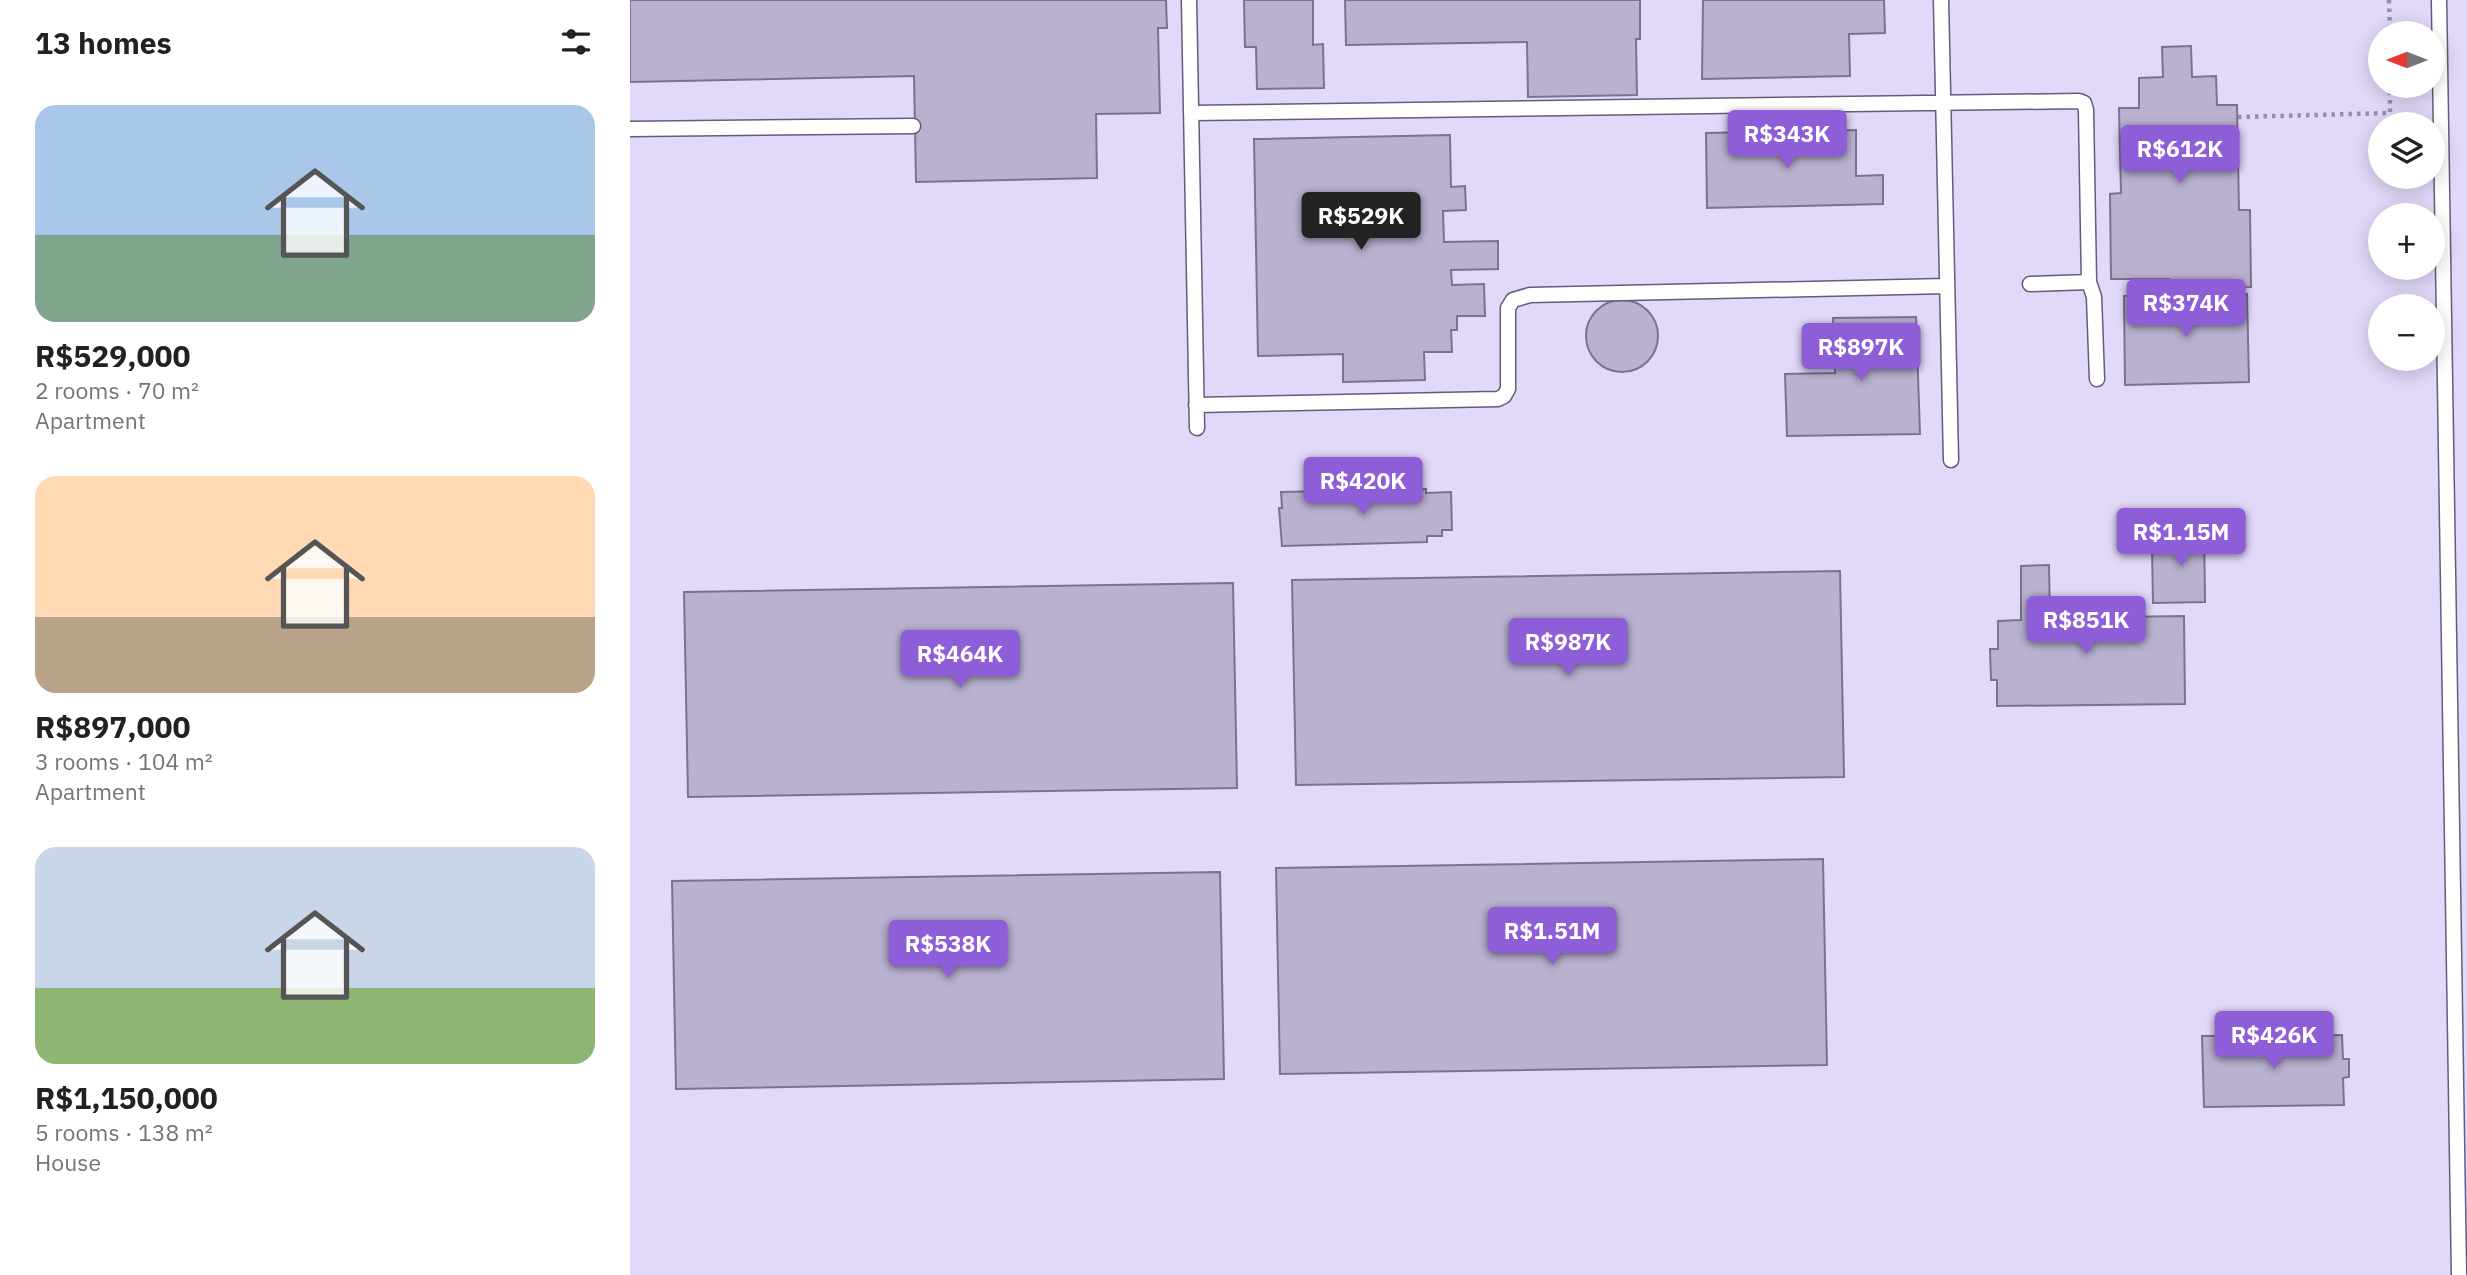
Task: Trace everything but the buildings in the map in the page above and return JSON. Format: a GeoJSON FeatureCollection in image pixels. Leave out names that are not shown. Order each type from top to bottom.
{"type":"FeatureCollection","features":[{"type":"Feature","properties":{"kind":"lane"},"geometry":{"type":"LineString","coordinates":[[1189,0],[1197,428]]}},
{"type":"Feature","properties":{"kind":"lane"},"geometry":{"type":"LineString","coordinates":[[1941,0],[1951,460]]}},
{"type":"Feature","properties":{"kind":"lane"},"geometry":{"type":"LineString","coordinates":[[2439,0],[2459,1275]]}},
{"type":"Feature","properties":{"kind":"lane"},"geometry":{"type":"LineString","coordinates":[[1191,113],[2073,101],[2084,103],[2087,119],[2089,282],[2094,297],[2097,379]]}},
{"type":"Feature","properties":{"kind":"lane"},"geometry":{"type":"LineString","coordinates":[[630,129],[913,126]]}},
{"type":"Feature","properties":{"kind":"lane"},"geometry":{"type":"LineString","coordinates":[[2030,284],[2089,282]]}},
{"type":"Feature","properties":{"kind":"lane"},"geometry":{"type":"LineString","coordinates":[[1196,405],[1498,399],[1504,396],[1508,385],[1508,308],[1513,300],[1530,295],[1947,286]]}},
{"type":"Feature","properties":{"kind":"path"},"geometry":{"type":"LineString","coordinates":[[2389,0],[2390,21]]}},
{"type":"Feature","properties":{"kind":"path"},"geometry":{"type":"LineString","coordinates":[[2238,117],[2390,113],[2390,98]]}}]}
